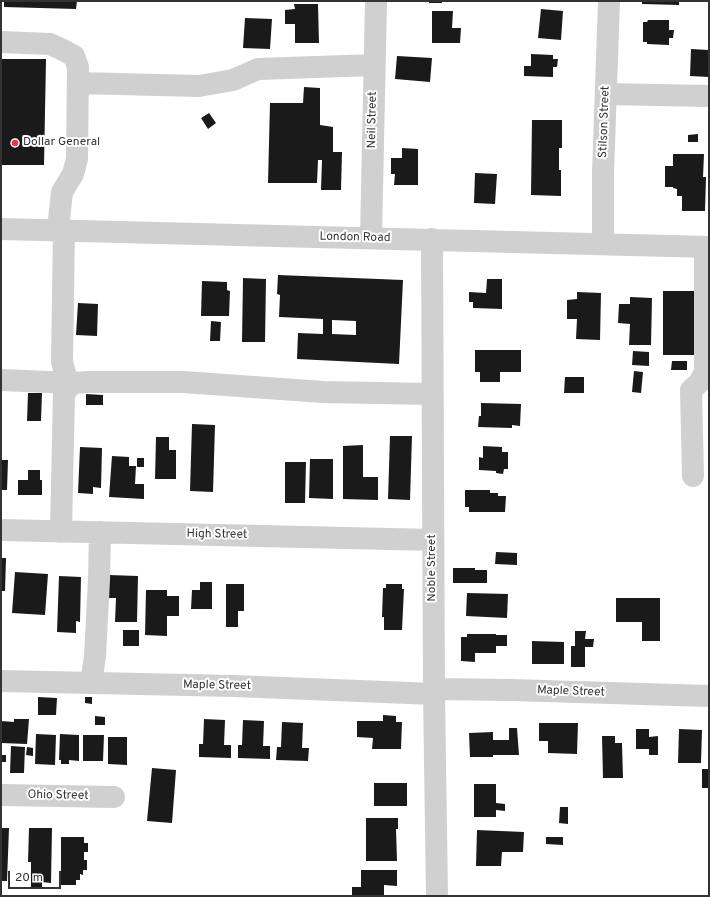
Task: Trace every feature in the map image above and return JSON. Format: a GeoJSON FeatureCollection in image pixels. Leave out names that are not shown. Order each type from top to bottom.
{"type":"FeatureCollection","features":[{"type":"Feature","properties":{"kind":"street","name":"Neil Street"},"geometry":{"type":"LineString","coordinates":[[371,238],[376,1]]}},
{"type":"Feature","properties":{"kind":"street","name":"Stilson Street"},"geometry":{"type":"LineString","coordinates":[[603,244],[603,173],[608,1]]}},
{"type":"Feature","properties":{"kind":"street"},"geometry":{"type":"LineString","coordinates":[[1,42],[50,44],[74,56],[78,67],[76,159],[73,174],[62,192],[61,230],[62,362],[71,383]]}},
{"type":"Feature","properties":{"kind":"street"},"geometry":{"type":"LineString","coordinates":[[78,83],[199,86],[233,80],[258,69],[374,65]]}},
{"type":"Feature","properties":{"kind":"street"},"geometry":{"type":"LineString","coordinates":[[606,94],[709,96]]}},
{"type":"Feature","properties":{"kind":"street","name":"London Road"},"geometry":{"type":"LineString","coordinates":[[1,229],[707,247]]}},
{"type":"Feature","properties":{"kind":"street","name":"Noble Street"},"geometry":{"type":"LineString","coordinates":[[432,239],[434,691],[437,896]]}},
{"type":"Feature","properties":{"kind":"street"},"geometry":{"type":"LineString","coordinates":[[693,476],[691,390],[706,372],[707,247]]}},
{"type":"Feature","properties":{"kind":"street"},"geometry":{"type":"LineString","coordinates":[[1,380],[71,383],[183,382],[323,392],[432,394]]}},
{"type":"Feature","properties":{"kind":"street"},"geometry":{"type":"LineString","coordinates":[[61,532],[64,393],[71,383]]}},
{"type":"Feature","properties":{"kind":"street","name":"High Street"},"geometry":{"type":"LineString","coordinates":[[1,530],[433,540]]}},
{"type":"Feature","properties":{"kind":"street"},"geometry":{"type":"LineString","coordinates":[[91,684],[95,656],[100,532]]}},
{"type":"Feature","properties":{"kind":"street","name":"Maple Street"},"geometry":{"type":"LineString","coordinates":[[1,681],[434,691],[511,690],[709,696]]}},
{"type":"Feature","properties":{"kind":"street","name":"Ohio Street"},"geometry":{"type":"LineString","coordinates":[[1,795],[114,797]]}},
{"type":"Feature","properties":{"kind":"building"},"geometry":{"type":"Polygon","coordinates":[[[4,1],[77,1],[76,9],[4,7],[4,1]]]}},
{"type":"Feature","properties":{"kind":"building"},"geometry":{"type":"Polygon","coordinates":[[[429,1],[442,1],[442,3],[429,3],[429,1]]]}},
{"type":"Feature","properties":{"kind":"building"},"geometry":{"type":"Polygon","coordinates":[[[642,1],[679,1],[679,5],[642,4],[642,1]]]}},
{"type":"Feature","properties":{"kind":"building"},"geometry":{"type":"Polygon","coordinates":[[[294,4],[318,4],[319,43],[295,43],[295,24],[285,24],[285,10],[295,9],[294,4]]]}},
{"type":"Feature","properties":{"kind":"building"},"geometry":{"type":"Polygon","coordinates":[[[541,9],[563,11],[561,40],[538,38],[541,9]]]}},
{"type":"Feature","properties":{"kind":"building"},"geometry":{"type":"Polygon","coordinates":[[[432,11],[453,11],[452,28],[461,28],[460,43],[432,43],[432,11]]]}},
{"type":"Feature","properties":{"kind":"building"},"geometry":{"type":"Polygon","coordinates":[[[245,18],[272,19],[270,49],[243,48],[245,18]]]}},
{"type":"Feature","properties":{"kind":"building"},"geometry":{"type":"Polygon","coordinates":[[[648,20],[669,20],[669,30],[674,30],[673,38],[669,38],[669,45],[647,44],[647,42],[643,42],[643,22],[647,22],[648,20]]]}},
{"type":"Feature","properties":{"kind":"building"},"geometry":{"type":"Polygon","coordinates":[[[691,49],[709,50],[709,77],[690,76],[691,49]]]}},
{"type":"Feature","properties":{"kind":"building"},"geometry":{"type":"Polygon","coordinates":[[[531,54],[553,55],[553,59],[558,59],[557,67],[553,67],[553,77],[524,76],[524,66],[531,66],[531,54]]]}},
{"type":"Feature","properties":{"kind":"building"},"geometry":{"type":"Polygon","coordinates":[[[397,56],[432,58],[430,82],[395,79],[397,56]]]}},
{"type":"Feature","properties":{"kind":"building"},"geometry":{"type":"Polygon","coordinates":[[[1,59],[46,59],[44,165],[1,165],[1,59]]]}},
{"type":"Feature","properties":{"kind":"building"},"geometry":{"type":"Polygon","coordinates":[[[304,87],[320,88],[320,125],[333,127],[333,152],[342,152],[341,190],[321,190],[322,160],[318,160],[317,183],[268,183],[270,103],[303,103],[304,87]]]}},
{"type":"Feature","properties":{"kind":"building"},"geometry":{"type":"Polygon","coordinates":[[[209,113],[216,123],[208,129],[201,118],[209,113]]]}},
{"type":"Feature","properties":{"kind":"building"},"geometry":{"type":"Polygon","coordinates":[[[532,120],[562,120],[562,148],[559,148],[561,196],[531,195],[532,120]]]}},
{"type":"Feature","properties":{"kind":"building"},"geometry":{"type":"Polygon","coordinates":[[[698,134],[698,142],[688,142],[688,135],[698,134]]]}},
{"type":"Feature","properties":{"kind":"building"},"geometry":{"type":"Polygon","coordinates":[[[402,148],[418,149],[418,185],[394,185],[395,174],[391,174],[391,158],[402,158],[402,148]]]}},
{"type":"Feature","properties":{"kind":"building"},"geometry":{"type":"Polygon","coordinates":[[[673,154],[704,154],[703,177],[706,177],[705,211],[682,211],[682,196],[677,196],[677,189],[673,187],[665,187],[665,166],[673,166],[673,154]]]}},
{"type":"Feature","properties":{"kind":"building"},"geometry":{"type":"Polygon","coordinates":[[[475,173],[497,174],[495,204],[474,203],[475,173]]]}},
{"type":"Feature","properties":{"kind":"building"},"geometry":{"type":"Polygon","coordinates":[[[278,275],[403,280],[399,364],[297,359],[298,333],[323,334],[323,319],[279,317],[280,295],[277,294],[278,275]],[[332,320],[332,334],[356,335],[356,321],[332,320]]]}},
{"type":"Feature","properties":{"kind":"building"},"geometry":{"type":"Polygon","coordinates":[[[243,278],[266,279],[265,342],[242,342],[243,278]]]}},
{"type":"Feature","properties":{"kind":"building"},"geometry":{"type":"Polygon","coordinates":[[[487,279],[502,279],[502,309],[473,308],[473,302],[469,302],[469,292],[486,293],[487,279]]]}},
{"type":"Feature","properties":{"kind":"building"},"geometry":{"type":"Polygon","coordinates":[[[202,281],[227,282],[227,290],[230,291],[229,316],[201,316],[202,281]]]}},
{"type":"Feature","properties":{"kind":"building"},"geometry":{"type":"Polygon","coordinates":[[[663,291],[696,291],[696,355],[663,355],[663,291]]]}},
{"type":"Feature","properties":{"kind":"building"},"geometry":{"type":"Polygon","coordinates":[[[577,292],[601,293],[600,340],[576,339],[577,319],[567,319],[567,300],[577,299],[577,292]]]}},
{"type":"Feature","properties":{"kind":"building"},"geometry":{"type":"Polygon","coordinates":[[[630,297],[652,298],[651,345],[629,345],[630,324],[618,323],[619,304],[630,304],[630,297]]]}},
{"type":"Feature","properties":{"kind":"building"},"geometry":{"type":"Polygon","coordinates":[[[78,303],[98,304],[97,336],[76,335],[78,303]]]}},
{"type":"Feature","properties":{"kind":"building"},"geometry":{"type":"Polygon","coordinates":[[[211,321],[221,322],[220,341],[210,341],[211,321]]]}},
{"type":"Feature","properties":{"kind":"building"},"geometry":{"type":"Polygon","coordinates":[[[475,350],[521,350],[521,372],[500,372],[500,382],[480,382],[480,372],[475,372],[475,350]]]}},
{"type":"Feature","properties":{"kind":"building"},"geometry":{"type":"Polygon","coordinates":[[[633,351],[649,352],[649,366],[632,365],[633,351]]]}},
{"type":"Feature","properties":{"kind":"building"},"geometry":{"type":"Polygon","coordinates":[[[672,361],[687,361],[687,370],[671,370],[672,361]]]}},
{"type":"Feature","properties":{"kind":"building"},"geometry":{"type":"Polygon","coordinates":[[[634,371],[643,372],[641,393],[632,392],[634,371]]]}},
{"type":"Feature","properties":{"kind":"building"},"geometry":{"type":"Polygon","coordinates":[[[565,377],[584,377],[584,393],[564,393],[565,377]]]}},
{"type":"Feature","properties":{"kind":"building"},"geometry":{"type":"Polygon","coordinates":[[[28,393],[42,393],[41,421],[27,421],[28,393]]]}},
{"type":"Feature","properties":{"kind":"building"},"geometry":{"type":"Polygon","coordinates":[[[86,394],[103,395],[103,405],[86,405],[86,394]]]}},
{"type":"Feature","properties":{"kind":"building"},"geometry":{"type":"Polygon","coordinates":[[[481,403],[521,404],[520,426],[512,425],[512,428],[478,427],[479,416],[481,416],[481,403]]]}},
{"type":"Feature","properties":{"kind":"building"},"geometry":{"type":"Polygon","coordinates":[[[192,424],[215,425],[213,492],[190,491],[192,424]]]}},
{"type":"Feature","properties":{"kind":"building"},"geometry":{"type":"Polygon","coordinates":[[[390,436],[412,436],[410,500],[388,499],[390,436]]]}},
{"type":"Feature","properties":{"kind":"building"},"geometry":{"type":"Polygon","coordinates":[[[156,437],[169,437],[169,450],[176,450],[176,479],[155,479],[156,437]]]}},
{"type":"Feature","properties":{"kind":"building"},"geometry":{"type":"Polygon","coordinates":[[[363,445],[363,477],[378,477],[378,500],[343,499],[343,446],[363,445]]]}},
{"type":"Feature","properties":{"kind":"building"},"geometry":{"type":"Polygon","coordinates":[[[483,446],[502,447],[502,452],[508,452],[508,469],[504,469],[503,474],[496,473],[496,471],[479,470],[479,457],[483,458],[483,446]]]}},
{"type":"Feature","properties":{"kind":"building"},"geometry":{"type":"Polygon","coordinates":[[[80,447],[102,448],[101,488],[93,487],[93,494],[78,493],[80,447]]]}},
{"type":"Feature","properties":{"kind":"building"},"geometry":{"type":"Polygon","coordinates":[[[112,456],[129,457],[129,466],[136,466],[135,484],[144,484],[144,499],[109,497],[112,456]]]}},
{"type":"Feature","properties":{"kind":"building"},"geometry":{"type":"Polygon","coordinates":[[[137,458],[144,458],[144,467],[137,467],[137,458]]]}},
{"type":"Feature","properties":{"kind":"building"},"geometry":{"type":"Polygon","coordinates":[[[310,459],[333,459],[333,499],[309,498],[310,459]]]}},
{"type":"Feature","properties":{"kind":"building"},"geometry":{"type":"Polygon","coordinates":[[[1,460],[8,460],[7,490],[1,490],[1,460]]]}},
{"type":"Feature","properties":{"kind":"building"},"geometry":{"type":"Polygon","coordinates":[[[285,462],[306,462],[305,503],[285,503],[285,462]]]}},
{"type":"Feature","properties":{"kind":"building"},"geometry":{"type":"Polygon","coordinates":[[[28,470],[40,470],[42,495],[18,495],[18,480],[28,480],[28,470]]]}},
{"type":"Feature","properties":{"kind":"building"},"geometry":{"type":"Polygon","coordinates":[[[465,490],[490,490],[490,493],[498,493],[498,496],[506,496],[505,512],[469,512],[469,507],[465,507],[465,490]]]}},
{"type":"Feature","properties":{"kind":"building"},"geometry":{"type":"Polygon","coordinates":[[[496,552],[517,553],[517,565],[495,564],[496,552]]]}},
{"type":"Feature","properties":{"kind":"building"},"geometry":{"type":"Polygon","coordinates":[[[1,558],[6,558],[5,591],[1,591],[1,558]]]}},
{"type":"Feature","properties":{"kind":"building"},"geometry":{"type":"Polygon","coordinates":[[[453,568],[475,568],[475,570],[487,570],[487,583],[453,583],[453,568]]]}},
{"type":"Feature","properties":{"kind":"building"},"geometry":{"type":"Polygon","coordinates":[[[15,572],[48,574],[45,615],[12,613],[15,572]]]}},
{"type":"Feature","properties":{"kind":"building"},"geometry":{"type":"Polygon","coordinates":[[[109,575],[138,576],[137,622],[115,622],[116,598],[108,598],[109,575]]]}},
{"type":"Feature","properties":{"kind":"building"},"geometry":{"type":"Polygon","coordinates":[[[59,576],[81,577],[80,622],[76,621],[76,633],[57,632],[59,576]]]}},
{"type":"Feature","properties":{"kind":"building"},"geometry":{"type":"Polygon","coordinates":[[[200,582],[212,582],[212,609],[191,609],[192,590],[200,590],[200,582]]]}},
{"type":"Feature","properties":{"kind":"building"},"geometry":{"type":"Polygon","coordinates":[[[226,584],[244,584],[244,611],[238,611],[238,627],[226,627],[226,584]]]}},
{"type":"Feature","properties":{"kind":"building"},"geometry":{"type":"Polygon","coordinates":[[[386,584],[402,584],[402,589],[404,589],[402,630],[384,630],[384,617],[382,617],[383,588],[386,588],[386,584]]]}},
{"type":"Feature","properties":{"kind":"building"},"geometry":{"type":"Polygon","coordinates":[[[146,590],[167,590],[167,596],[179,596],[179,616],[167,616],[167,636],[145,635],[146,590]]]}},
{"type":"Feature","properties":{"kind":"building"},"geometry":{"type":"Polygon","coordinates":[[[467,593],[508,594],[507,618],[466,616],[467,593]]]}},
{"type":"Feature","properties":{"kind":"building"},"geometry":{"type":"Polygon","coordinates":[[[616,598],[660,598],[660,641],[642,641],[642,622],[616,622],[616,598]]]}},
{"type":"Feature","properties":{"kind":"building"},"geometry":{"type":"Polygon","coordinates":[[[123,630],[139,630],[139,646],[123,646],[123,630]]]}},
{"type":"Feature","properties":{"kind":"building"},"geometry":{"type":"Polygon","coordinates":[[[575,631],[586,631],[585,639],[594,639],[593,647],[585,647],[585,667],[571,667],[571,646],[575,646],[575,631]]]}},
{"type":"Feature","properties":{"kind":"building"},"geometry":{"type":"Polygon","coordinates":[[[467,634],[507,635],[507,646],[496,646],[496,653],[475,653],[475,662],[461,661],[461,637],[467,637],[467,634]]]}},
{"type":"Feature","properties":{"kind":"building"},"geometry":{"type":"Polygon","coordinates":[[[532,641],[564,642],[564,664],[532,664],[532,641]]]}},
{"type":"Feature","properties":{"kind":"building"},"geometry":{"type":"Polygon","coordinates":[[[38,697],[57,698],[56,715],[38,715],[38,697]]]}},
{"type":"Feature","properties":{"kind":"building"},"geometry":{"type":"Polygon","coordinates":[[[85,697],[92,697],[92,704],[85,703],[85,697]]]}},
{"type":"Feature","properties":{"kind":"building"},"geometry":{"type":"Polygon","coordinates":[[[383,715],[396,716],[396,722],[402,722],[401,749],[372,749],[373,738],[357,737],[357,721],[383,721],[383,715]]]}},
{"type":"Feature","properties":{"kind":"building"},"geometry":{"type":"Polygon","coordinates":[[[95,716],[105,717],[105,725],[95,725],[95,716]]]}},
{"type":"Feature","properties":{"kind":"building"},"geometry":{"type":"Polygon","coordinates":[[[14,719],[29,719],[27,744],[1,743],[1,721],[14,722],[14,719]]]}},
{"type":"Feature","properties":{"kind":"building"},"geometry":{"type":"Polygon","coordinates":[[[204,719],[225,720],[224,745],[231,745],[231,758],[199,757],[199,744],[203,744],[204,719]]]}},
{"type":"Feature","properties":{"kind":"building"},"geometry":{"type":"Polygon","coordinates":[[[243,720],[264,721],[263,746],[270,746],[270,759],[238,758],[238,745],[242,745],[243,720]]]}},
{"type":"Feature","properties":{"kind":"building"},"geometry":{"type":"Polygon","coordinates":[[[282,722],[303,723],[302,748],[309,748],[308,761],[276,760],[277,747],[281,747],[282,722]]]}},
{"type":"Feature","properties":{"kind":"building"},"geometry":{"type":"Polygon","coordinates":[[[539,723],[578,723],[577,754],[548,753],[548,741],[539,741],[539,723]]]}},
{"type":"Feature","properties":{"kind":"building"},"geometry":{"type":"Polygon","coordinates":[[[509,728],[517,728],[519,755],[470,757],[469,733],[493,732],[493,740],[509,740],[509,728]]]}},
{"type":"Feature","properties":{"kind":"building"},"geometry":{"type":"Polygon","coordinates":[[[636,729],[649,729],[649,737],[658,736],[658,755],[649,755],[649,749],[636,749],[636,729]]]}},
{"type":"Feature","properties":{"kind":"building"},"geometry":{"type":"Polygon","coordinates":[[[679,729],[702,730],[701,763],[678,763],[679,729]]]}},
{"type":"Feature","properties":{"kind":"building"},"geometry":{"type":"Polygon","coordinates":[[[36,734],[56,735],[55,765],[35,764],[36,734]]]}},
{"type":"Feature","properties":{"kind":"building"},"geometry":{"type":"Polygon","coordinates":[[[60,734],[79,735],[79,761],[69,760],[69,764],[61,764],[61,760],[59,760],[60,734]]]}},
{"type":"Feature","properties":{"kind":"building"},"geometry":{"type":"Polygon","coordinates":[[[83,735],[104,735],[103,761],[83,761],[83,735]]]}},
{"type":"Feature","properties":{"kind":"building"},"geometry":{"type":"Polygon","coordinates":[[[602,736],[615,736],[615,743],[622,743],[623,778],[603,778],[602,736]]]}},
{"type":"Feature","properties":{"kind":"building"},"geometry":{"type":"Polygon","coordinates":[[[108,737],[127,737],[127,765],[108,764],[108,737]]]}},
{"type":"Feature","properties":{"kind":"building"},"geometry":{"type":"Polygon","coordinates":[[[11,746],[25,747],[24,773],[10,773],[11,746]]]}},
{"type":"Feature","properties":{"kind":"building"},"geometry":{"type":"Polygon","coordinates":[[[27,747],[33,748],[33,756],[26,755],[27,747]]]}},
{"type":"Feature","properties":{"kind":"building"},"geometry":{"type":"Polygon","coordinates":[[[1,755],[6,755],[6,762],[1,762],[1,755]]]}},
{"type":"Feature","properties":{"kind":"building"},"geometry":{"type":"Polygon","coordinates":[[[152,768],[176,770],[172,823],[147,821],[152,768]]]}},
{"type":"Feature","properties":{"kind":"building"},"geometry":{"type":"Polygon","coordinates":[[[702,769],[709,769],[709,788],[702,788],[702,769]]]}},
{"type":"Feature","properties":{"kind":"building"},"geometry":{"type":"Polygon","coordinates":[[[374,783],[407,783],[407,806],[374,806],[374,783]]]}},
{"type":"Feature","properties":{"kind":"building"},"geometry":{"type":"Polygon","coordinates":[[[474,784],[496,784],[496,803],[505,804],[505,811],[496,810],[496,817],[474,817],[474,784]]]}},
{"type":"Feature","properties":{"kind":"building"},"geometry":{"type":"Polygon","coordinates":[[[560,807],[568,807],[568,824],[559,823],[560,807]]]}},
{"type":"Feature","properties":{"kind":"building"},"geometry":{"type":"Polygon","coordinates":[[[366,818],[398,818],[398,829],[396,829],[397,861],[366,861],[366,818]]]}},
{"type":"Feature","properties":{"kind":"building"},"geometry":{"type":"Polygon","coordinates":[[[1,828],[9,828],[7,881],[1,881],[1,828]]]}},
{"type":"Feature","properties":{"kind":"building"},"geometry":{"type":"Polygon","coordinates":[[[29,828],[52,828],[51,883],[42,882],[42,887],[31,887],[31,862],[28,862],[29,828]]]}},
{"type":"Feature","properties":{"kind":"building"},"geometry":{"type":"Polygon","coordinates":[[[477,830],[524,832],[523,852],[502,852],[501,866],[476,866],[477,830]]]}},
{"type":"Feature","properties":{"kind":"building"},"geometry":{"type":"Polygon","coordinates":[[[61,837],[84,837],[84,843],[88,843],[88,852],[84,852],[84,860],[87,860],[87,870],[83,870],[83,875],[80,874],[80,880],[76,880],[76,885],[61,885],[61,837]]]}},
{"type":"Feature","properties":{"kind":"building"},"geometry":{"type":"Polygon","coordinates":[[[546,837],[563,837],[563,845],[546,844],[546,837]]]}},
{"type":"Feature","properties":{"kind":"building"},"geometry":{"type":"Polygon","coordinates":[[[361,870],[397,870],[397,886],[384,885],[384,896],[352,896],[352,887],[361,887],[361,870]]]}},
{"type":"Feature","properties":{"kind":"place","name":"Dollar General"},"geometry":{"type":"Point","coordinates":[15,143]}}]}
